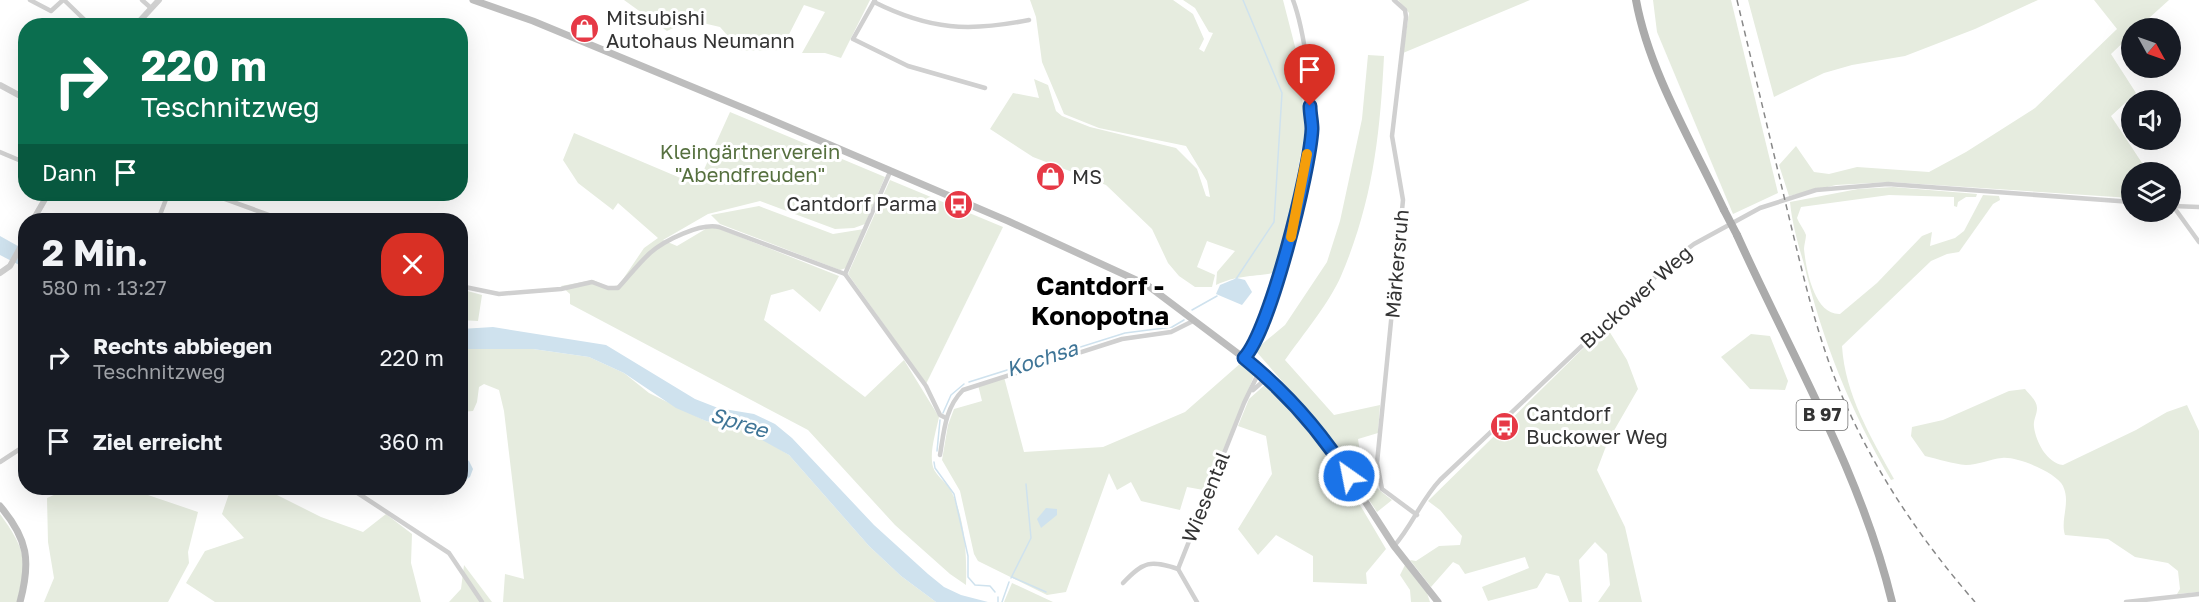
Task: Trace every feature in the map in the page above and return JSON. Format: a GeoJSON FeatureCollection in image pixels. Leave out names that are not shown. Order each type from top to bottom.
{"type":"FeatureCollection","features":[{"type":"Feature","properties":{"kind":"main road"},"geometry":{"type":"LineString","coordinates":[[473,0],[544,26],[1132,275],[1196,320],[1244,358],[1294,404],[1326,441],[1394,546],[1438,602]]}},
{"type":"Feature","properties":{"kind":"main road","name":"B 97"},"geometry":{"type":"LineString","coordinates":[[1636,0],[1643,29],[1659,73],[1848,473],[1869,526],[1892,602]]}},
{"type":"Feature","properties":{"kind":"main road"},"geometry":{"type":"LineString","coordinates":[[0,506],[20,535],[26,553],[27,571],[20,602]]}},
{"type":"Feature","properties":{"kind":"street"},"geometry":{"type":"LineString","coordinates":[[30,0],[51,11],[64,0],[83,18]]}},
{"type":"Feature","properties":{"kind":"street"},"geometry":{"type":"LineString","coordinates":[[142,0],[151,8]]}},
{"type":"Feature","properties":{"kind":"street"},"geometry":{"type":"LineString","coordinates":[[142,18],[159,0]]}},
{"type":"Feature","properties":{"kind":"street"},"geometry":{"type":"LineString","coordinates":[[1244,358],[1261,326],[1293,230],[1312,130],[1306,59],[1293,0]]}},
{"type":"Feature","properties":{"kind":"street","name":"Märkersruh"},"geometry":{"type":"LineString","coordinates":[[1394,0],[1405,10],[1406,17],[1392,136],[1403,200],[1377,463],[1382,489],[1416,515]]}},
{"type":"Feature","properties":{"kind":"street"},"geometry":{"type":"LineString","coordinates":[[985,88],[942,78],[908,66],[853,39],[875,1],[904,16],[950,28],[1029,20]]}},
{"type":"Feature","properties":{"kind":"street"},"geometry":{"type":"LineString","coordinates":[[0,86],[18,95]]}},
{"type":"Feature","properties":{"kind":"street"},"geometry":{"type":"LineString","coordinates":[[0,152],[18,160]]}},
{"type":"Feature","properties":{"kind":"street"},"geometry":{"type":"LineString","coordinates":[[845,274],[890,172]]}},
{"type":"Feature","properties":{"kind":"street","name":"Buckower Weg"},"geometry":{"type":"LineString","coordinates":[[1394,546],[1428,493],[1440,480],[1674,259],[1694,244],[1760,208],[1816,190],[1888,184],[2121,201]]}},
{"type":"Feature","properties":{"kind":"street"},"geometry":{"type":"LineString","coordinates":[[230,201],[264,213]]}},
{"type":"Feature","properties":{"kind":"street"},"geometry":{"type":"LineString","coordinates":[[2181,206],[2199,207]]}},
{"type":"Feature","properties":{"kind":"street"},"geometry":{"type":"LineString","coordinates":[[2181,218],[2199,242]]}},
{"type":"Feature","properties":{"kind":"street"},"geometry":{"type":"LineString","coordinates":[[468,288],[499,294],[561,289],[592,282],[618,288],[651,252],[708,225],[845,274],[926,386],[940,415],[946,418]]}},
{"type":"Feature","properties":{"kind":"street"},"geometry":{"type":"LineString","coordinates":[[0,273],[10,266],[18,251]]}},
{"type":"Feature","properties":{"kind":"street"},"geometry":{"type":"LineString","coordinates":[[940,455],[946,418],[955,398],[968,387],[1122,339],[1171,332],[1196,320]]}},
{"type":"Feature","properties":{"kind":"street","name":"Wiesental"},"geometry":{"type":"LineString","coordinates":[[1197,602],[1178,569],[1259,370]]}},
{"type":"Feature","properties":{"kind":"street","name":"Wiesental"},"geometry":{"type":"LineString","coordinates":[[1251,391],[1267,378]]}},
{"type":"Feature","properties":{"kind":"street"},"geometry":{"type":"LineString","coordinates":[[0,462],[18,450]]}},
{"type":"Feature","properties":{"kind":"street"},"geometry":{"type":"LineString","coordinates":[[361,495],[449,552],[482,602]]}},
{"type":"Feature","properties":{"kind":"street"},"geometry":{"type":"LineString","coordinates":[[1123,583],[1146,563],[1154,561],[1178,569]]}},
{"type":"Feature","properties":{"kind":"street"},"geometry":{"type":"LineString","coordinates":[[2126,602],[2199,594]]}},
{"type":"Feature","properties":{"kind":"green space"},"geometry":{"type":"Polygon","coordinates":[[[624,0],[870,0],[841,58],[825,53],[802,53],[825,12],[804,5],[781,50],[741,51],[720,27],[690,20],[667,31],[624,0]]]}},
{"type":"Feature","properties":{"kind":"green space"},"geometry":{"type":"Polygon","coordinates":[[[1030,0],[1173,0],[1193,14],[1204,39],[1199,49],[1204,52],[1213,33],[1209,32],[1195,8],[1183,0],[1283,0],[1299,62],[1305,130],[1288,227],[1273,273],[1237,278],[1216,285],[1217,272],[1235,251],[1207,241],[1197,267],[1215,275],[1212,287],[1195,287],[1179,276],[1168,263],[1152,229],[1106,185],[1033,157],[990,129],[1013,93],[1039,98],[1034,79],[1048,85],[1056,111],[1062,116],[1090,127],[1176,148],[1197,169],[1206,196],[1210,197],[1207,181],[1186,146],[1099,128],[1064,114],[1042,62],[1036,17],[1030,0]]]}},
{"type":"Feature","properties":{"kind":"green space"},"geometry":{"type":"Polygon","coordinates":[[[1398,0],[1530,0],[1403,53],[1409,13],[1398,0]]]}},
{"type":"Feature","properties":{"kind":"green space"},"geometry":{"type":"Polygon","coordinates":[[[1653,0],[1731,0],[1778,193],[1733,214],[1657,32],[1653,0]]]}},
{"type":"Feature","properties":{"kind":"green space"},"geometry":{"type":"Polygon","coordinates":[[[1748,0],[2038,0],[1975,29],[1905,56],[1852,65],[1824,73],[1774,97],[1748,0]]]}},
{"type":"Feature","properties":{"kind":"green space"},"geometry":{"type":"Polygon","coordinates":[[[2094,0],[2169,0],[2149,18],[2121,18],[2121,44],[2111,54],[2121,70],[2121,78],[2126,78],[2134,90],[2121,90],[2121,107],[2111,116],[2121,131],[2121,150],[2133,150],[2141,162],[2121,162],[2121,197],[1890,182],[1836,185],[1789,196],[1779,165],[1796,146],[1814,172],[1829,174],[1857,167],[1929,172],[1966,152],[2035,108],[2117,29],[2094,0]]]}},
{"type":"Feature","properties":{"kind":"green space"},"geometry":{"type":"Polygon","coordinates":[[[1368,55],[1384,56],[1377,141],[1361,221],[1336,286],[1285,360],[1334,415],[1380,405],[1378,433],[1358,439],[1366,474],[1392,500],[1377,512],[1321,426],[1255,350],[1285,325],[1327,262],[1340,221],[1362,119],[1368,55]]]}},
{"type":"Feature","properties":{"kind":"green space","name":"Kleingärtnerverein \"Abendfreuden\""},"geometry":{"type":"Polygon","coordinates":[[[730,112],[885,177],[865,224],[854,228],[835,229],[760,201],[708,214],[663,240],[677,246],[709,227],[720,229],[839,276],[820,312],[793,289],[771,295],[764,320],[865,397],[904,360],[939,417],[933,442],[932,461],[936,473],[950,489],[959,511],[965,549],[966,585],[950,574],[895,525],[808,430],[570,304],[570,294],[561,286],[593,280],[609,287],[619,285],[644,248],[658,238],[618,203],[613,210],[578,183],[563,160],[574,133],[697,185],[730,112]]]}},
{"type":"Feature","properties":{"kind":"green space"},"geometry":{"type":"Polygon","coordinates":[[[890,180],[1003,227],[926,384],[848,274],[890,180]]]}},
{"type":"Feature","properties":{"kind":"green space"},"geometry":{"type":"Polygon","coordinates":[[[1893,187],[1977,194],[1976,197],[1966,197],[1958,202],[1957,207],[1954,206],[1954,197],[1889,195],[1801,207],[1797,218],[1806,235],[1804,249],[1809,279],[1818,299],[1831,312],[1840,314],[1877,283],[1922,236],[1932,232],[1930,246],[1955,238],[1964,231],[1983,195],[1999,196],[2000,200],[1993,204],[1959,252],[1931,261],[1842,346],[1848,382],[1854,399],[1894,479],[1891,480],[1863,428],[1829,348],[1797,241],[1790,202],[1858,189],[1893,187]]]}},
{"type":"Feature","properties":{"kind":"green space"},"geometry":{"type":"Polygon","coordinates":[[[759,206],[833,234],[864,229],[846,268],[840,270],[720,224],[711,215],[759,206]]]}},
{"type":"Feature","properties":{"kind":"green space"},"geometry":{"type":"Polygon","coordinates":[[[468,291],[482,295],[478,321],[468,320],[468,291]]]}},
{"type":"Feature","properties":{"kind":"green space"},"geometry":{"type":"Polygon","coordinates":[[[1606,326],[1627,360],[1638,389],[1608,441],[1597,470],[1625,527],[1642,602],[1598,602],[1610,585],[1607,554],[1595,542],[1579,560],[1582,602],[1569,602],[1559,576],[1546,573],[1537,588],[1488,601],[1482,587],[1529,568],[1525,557],[1465,574],[1459,565],[1453,562],[1431,587],[1410,560],[1416,561],[1439,546],[1460,545],[1462,536],[1440,510],[1428,501],[1606,326]]]}},
{"type":"Feature","properties":{"kind":"green space"},"geometry":{"type":"Polygon","coordinates":[[[1751,334],[1770,336],[1788,381],[1785,390],[1750,389],[1721,357],[1751,334]]]}},
{"type":"Feature","properties":{"kind":"green space"},"geometry":{"type":"Polygon","coordinates":[[[468,349],[533,349],[589,357],[624,373],[649,393],[706,421],[746,431],[789,455],[869,546],[901,576],[936,602],[503,602],[505,574],[524,579],[504,411],[499,390],[484,384],[479,387],[473,411],[468,411],[468,349]]]}},
{"type":"Feature","properties":{"kind":"green space"},"geometry":{"type":"Polygon","coordinates":[[[1242,362],[1255,373],[1209,491],[1187,487],[1180,510],[1141,501],[1131,482],[1117,490],[1109,473],[1066,592],[1047,595],[978,561],[974,554],[960,491],[942,460],[948,425],[954,409],[982,401],[978,385],[1004,377],[1024,452],[1103,447],[1185,412],[1242,362]]]}},
{"type":"Feature","properties":{"kind":"green space"},"geometry":{"type":"Polygon","coordinates":[[[1267,383],[1285,401],[1317,441],[1346,483],[1386,549],[1366,573],[1367,584],[1313,582],[1313,556],[1276,535],[1258,555],[1238,529],[1272,474],[1266,436],[1238,426],[1249,399],[1267,383]]]}},
{"type":"Feature","properties":{"kind":"green space"},"geometry":{"type":"Polygon","coordinates":[[[2025,389],[2037,405],[2034,427],[2040,445],[2047,456],[2063,465],[2136,430],[2167,412],[2187,405],[2199,431],[2199,592],[2177,594],[2180,589],[2178,571],[2168,563],[2135,557],[2108,539],[2065,535],[2065,492],[2059,481],[2045,471],[2009,458],[1966,465],[1951,463],[1925,456],[1911,436],[1912,427],[1943,420],[2009,391],[2025,389]]]}},
{"type":"Feature","properties":{"kind":"green space"},"geometry":{"type":"Polygon","coordinates":[[[54,495],[148,495],[198,512],[188,552],[189,563],[168,602],[44,602],[54,578],[48,542],[47,498],[54,495]]]}},
{"type":"Feature","properties":{"kind":"green space"},"geometry":{"type":"Polygon","coordinates":[[[229,495],[277,495],[321,517],[363,532],[386,514],[412,534],[411,563],[421,602],[215,602],[186,583],[205,551],[244,538],[222,514],[229,495]]]}},
{"type":"Feature","properties":{"kind":"green space"},"geometry":{"type":"Polygon","coordinates":[[[0,514],[15,537],[22,555],[22,575],[17,602],[0,602],[0,514]]]}},
{"type":"Feature","properties":{"kind":"green space"},"geometry":{"type":"Polygon","coordinates":[[[464,565],[492,602],[449,602],[461,589],[464,565]]]}},
{"type":"Feature","properties":{"kind":"green space"},"geometry":{"type":"Polygon","coordinates":[[[1405,565],[1427,593],[1430,602],[1411,602],[1410,590],[1400,575],[1405,565]]]}},
{"type":"Feature","properties":{"kind":"green space"},"geometry":{"type":"Polygon","coordinates":[[[1012,583],[1053,602],[1004,602],[1012,583]]]}},
{"type":"Feature","properties":{"kind":"water"},"geometry":{"type":"Polygon","coordinates":[[[0,236],[18,246],[18,264],[0,255],[0,236]]]}},
{"type":"Feature","properties":{"kind":"water"},"geometry":{"type":"Polygon","coordinates":[[[1237,278],[1245,280],[1252,292],[1242,305],[1216,294],[1220,285],[1237,278]]]}},
{"type":"Feature","properties":{"kind":"water","name":"Spree"},"geometry":{"type":"Polygon","coordinates":[[[493,327],[606,345],[695,399],[718,408],[754,414],[775,424],[792,438],[874,525],[928,574],[944,587],[961,595],[988,602],[936,602],[901,576],[869,546],[789,455],[746,431],[706,421],[676,408],[624,373],[589,357],[533,349],[468,349],[468,329],[493,327]]]}},
{"type":"Feature","properties":{"kind":"water"},"geometry":{"type":"Polygon","coordinates":[[[468,460],[473,469],[468,478],[468,460]]]}},
{"type":"Feature","properties":{"kind":"water"},"geometry":{"type":"Polygon","coordinates":[[[1046,508],[1057,509],[1057,515],[1041,528],[1037,519],[1046,508]]]}},
{"type":"Feature","properties":{"kind":"waterway","name":"Kochsa"},"geometry":{"type":"LineString","coordinates":[[1236,279],[1274,222],[1282,93],[1243,0]]}},
{"type":"Feature","properties":{"kind":"waterway","name":"Kochsa"},"geometry":{"type":"LineString","coordinates":[[1192,310],[1217,296]]}},
{"type":"Feature","properties":{"kind":"waterway","name":"Kochsa"},"geometry":{"type":"LineString","coordinates":[[969,382],[1125,333],[1172,327],[1184,320]]}},
{"type":"Feature","properties":{"kind":"waterway","name":"Kochsa"},"geometry":{"type":"LineString","coordinates":[[943,413],[951,395],[964,384]]}},
{"type":"Feature","properties":{"kind":"waterway","name":"Kochsa"},"geometry":{"type":"LineString","coordinates":[[937,451],[940,420]]}},
{"type":"Feature","properties":{"kind":"waterway","name":"Kochsa"},"geometry":{"type":"LineString","coordinates":[[934,462],[935,468],[954,494],[968,556],[968,577],[975,585],[990,586],[995,592]]}},
{"type":"Feature","properties":{"kind":"waterway"},"geometry":{"type":"LineString","coordinates":[[1011,578],[1031,538],[1026,484]]}},
{"type":"Feature","properties":{"kind":"waterway"},"geometry":{"type":"LineString","coordinates":[[1012,577],[1046,592]]}},
{"type":"Feature","properties":{"kind":"waterway"},"geometry":{"type":"LineString","coordinates":[[1002,602],[1009,582]]}},
{"type":"Feature","properties":{"kind":"waterway","name":"Kochsa"},"geometry":{"type":"LineString","coordinates":[[998,597],[998,602]]}},
{"type":"Feature","properties":{"kind":"railway"},"geometry":{"type":"LineString","coordinates":[[1737,0],[1805,283],[1833,374],[1855,424],[1884,478],[1918,530],[1975,602]]}},
{"type":"Feature","properties":{"kind":"slow traffic"},"geometry":{"type":"LineString","coordinates":[[1291,237],[1307,154]]}},
{"type":"Feature","properties":{"kind":"place","name":"Mitsubishi Autohaus Neumann"},"geometry":{"type":"Point","coordinates":[585,29]}},
{"type":"Feature","properties":{"kind":"place","name":"MS"},"geometry":{"type":"Point","coordinates":[1051,177]}},
{"type":"Feature","properties":{"kind":"place","name":"Cantdorf Parma"},"geometry":{"type":"Point","coordinates":[958,204]}},
{"type":"Feature","properties":{"kind":"place","name":"Cantdorf Buckower Weg"},"geometry":{"type":"Point","coordinates":[1505,426]}},
{"type":"Feature","properties":{"kind":"district","name":"Cantdorf - Konopotna"},"geometry":{"type":"Point","coordinates":[1100,301]}},
{"type":"Feature","properties":{"kind":"route"},"geometry":{"type":"LineString","coordinates":[[1310,106],[1312,130],[1293,230],[1261,326],[1244,358],[1276,385],[1308,419],[1349,476]]}}]}
